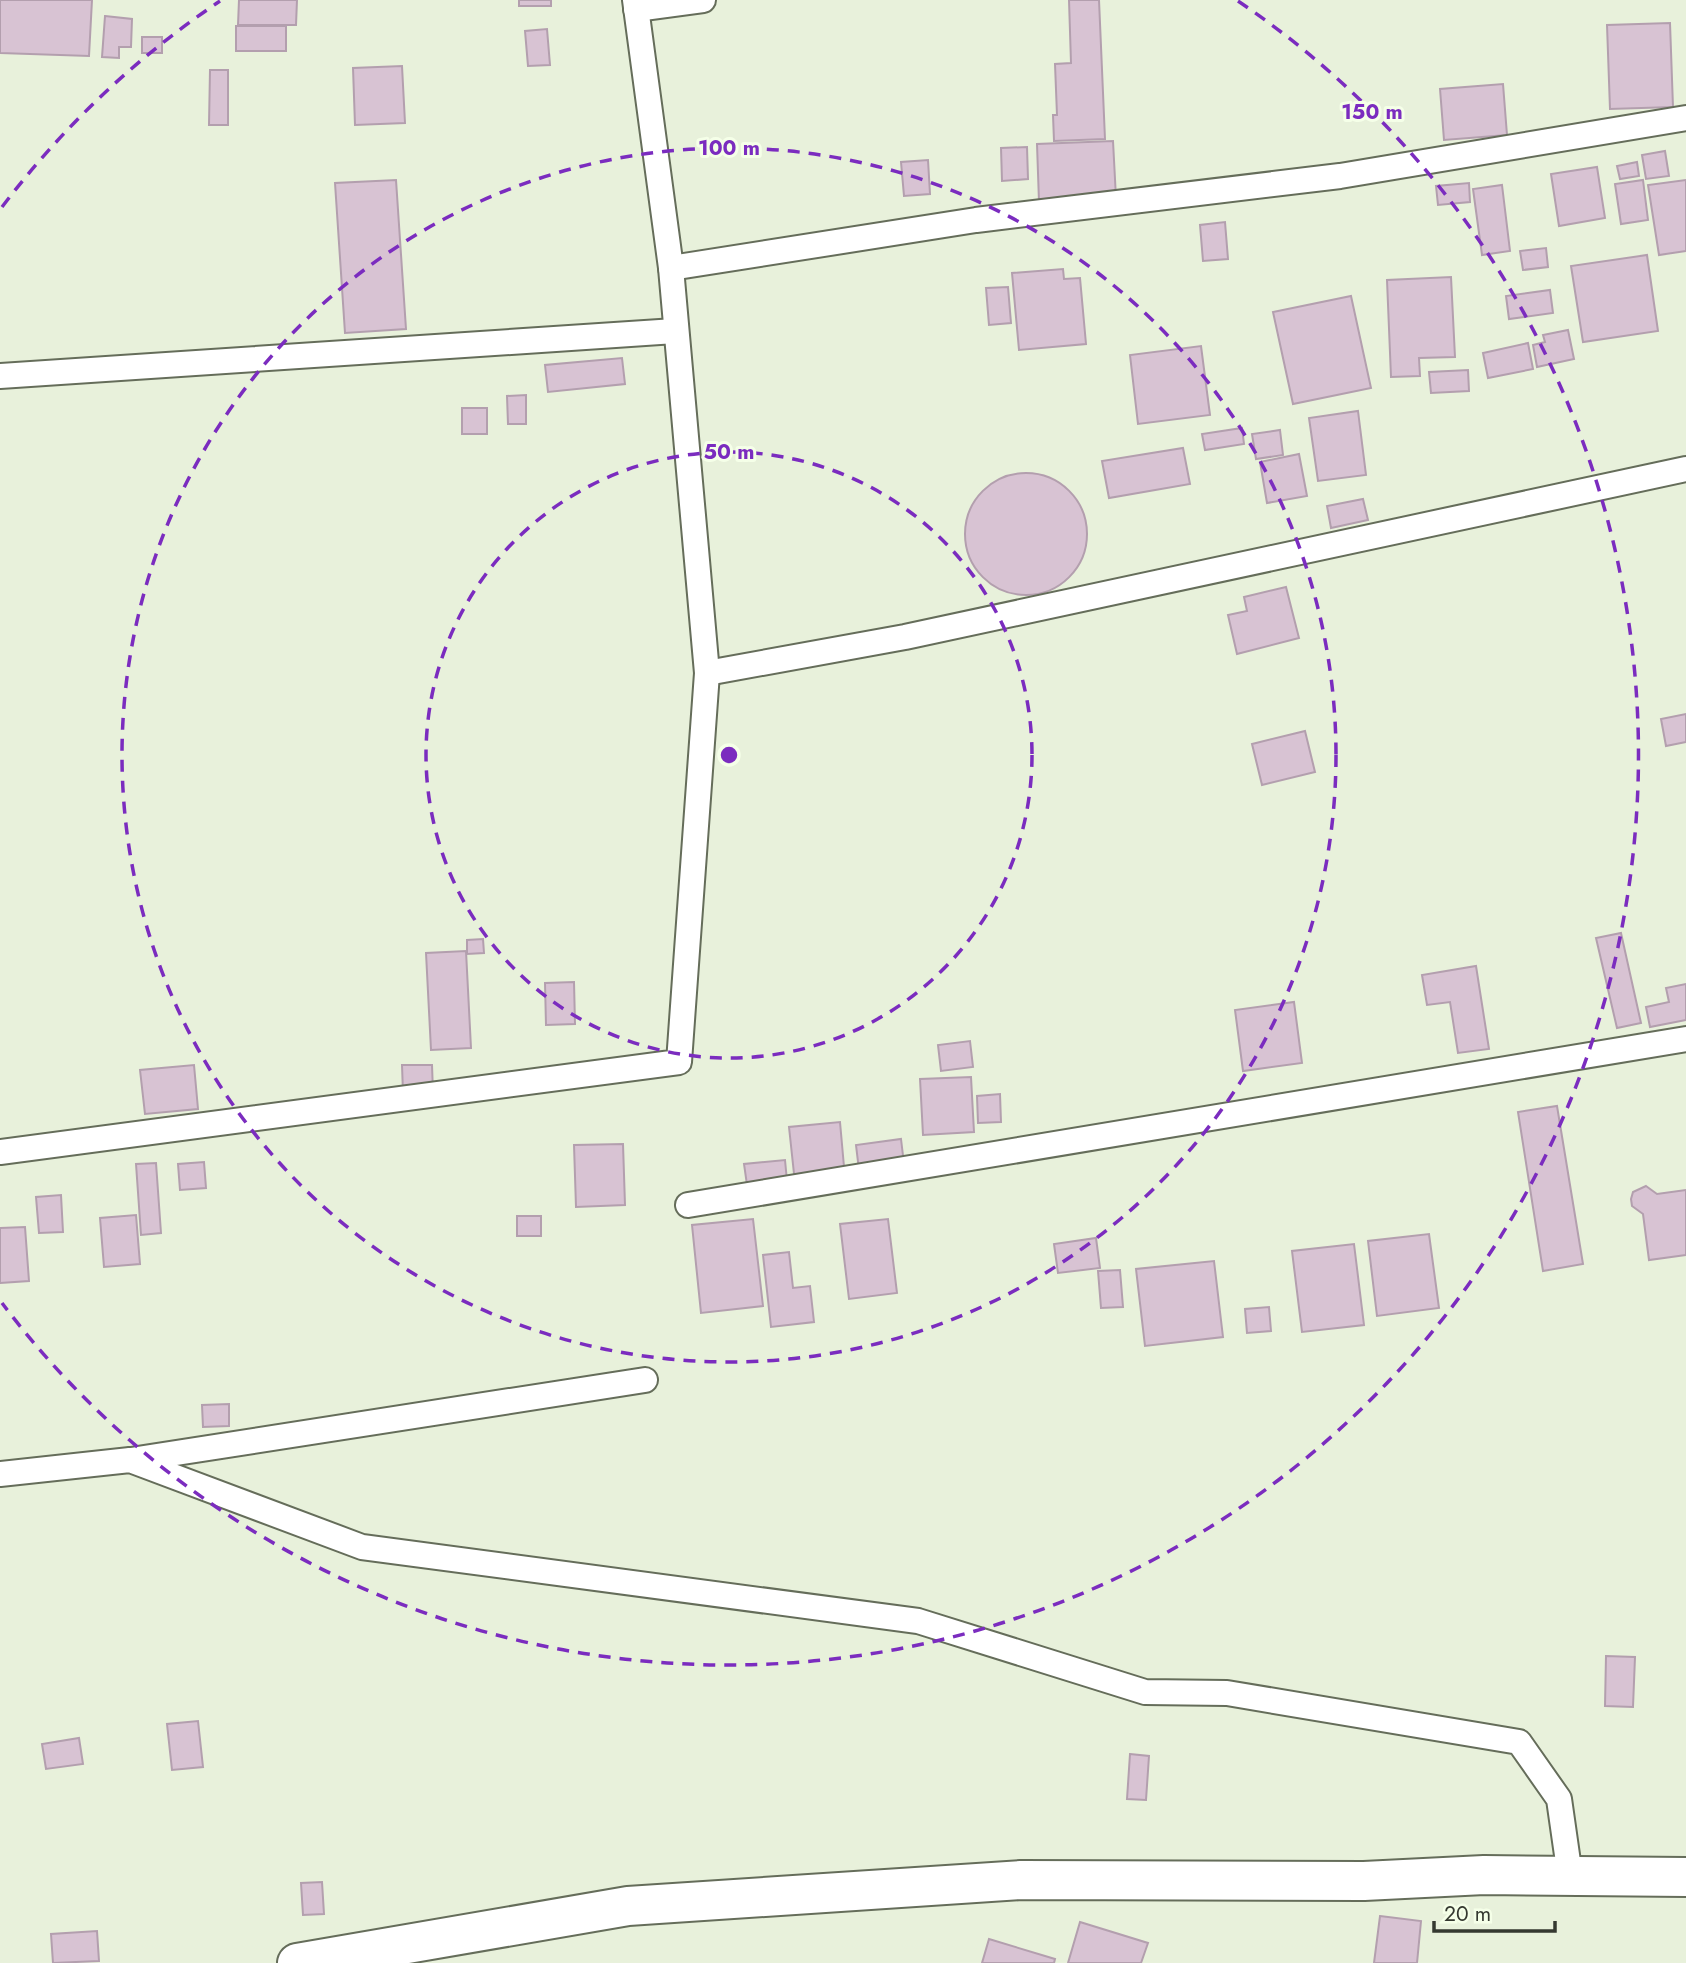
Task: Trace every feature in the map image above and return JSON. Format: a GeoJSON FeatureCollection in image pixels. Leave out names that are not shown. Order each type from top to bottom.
{"type":"FeatureCollection","features":[{"type":"Feature","properties":{"kind":"street"},"geometry":{"type":"LineString","coordinates":[[297,1963],[628,1906],[1021,1880],[1364,1881],[1484,1875],[1686,1877]]}},
{"type":"Feature","properties":{"kind":"lane"},"geometry":{"type":"LineString","coordinates":[[0,1152],[679,1062],[707,673],[671,268],[636,5],[703,0]]}},
{"type":"Feature","properties":{"kind":"lane"},"geometry":{"type":"LineString","coordinates":[[671,268],[976,220],[1340,176],[1686,118]]}},
{"type":"Feature","properties":{"kind":"lane"},"geometry":{"type":"LineString","coordinates":[[0,376],[675,331]]}},
{"type":"Feature","properties":{"kind":"lane"},"geometry":{"type":"LineString","coordinates":[[707,673],[905,637],[1686,470]]}},
{"type":"Feature","properties":{"kind":"lane"},"geometry":{"type":"LineString","coordinates":[[688,1205],[1686,1039]]}},
{"type":"Feature","properties":{"kind":"lane"},"geometry":{"type":"LineString","coordinates":[[0,1474],[130,1460],[645,1380]]}},
{"type":"Feature","properties":{"kind":"lane"},"geometry":{"type":"LineString","coordinates":[[130,1460],[362,1547],[918,1621],[1145,1692],[1227,1693],[1519,1742],[1559,1799],[1570,1876]]}},
{"type":"Feature","properties":{"kind":"building"},"geometry":{"type":"Polygon","coordinates":[[[0,0],[92,0],[89,56],[0,53],[0,0]]]}},
{"type":"Feature","properties":{"kind":"building"},"geometry":{"type":"Polygon","coordinates":[[[239,0],[297,0],[296,25],[238,25],[239,0]]]}},
{"type":"Feature","properties":{"kind":"building"},"geometry":{"type":"Polygon","coordinates":[[[519,0],[551,0],[551,6],[519,6],[519,0]]]}},
{"type":"Feature","properties":{"kind":"building"},"geometry":{"type":"Polygon","coordinates":[[[1069,0],[1099,0],[1105,139],[1054,141],[1053,115],[1057,115],[1055,64],[1071,63],[1069,0]]]}},
{"type":"Feature","properties":{"kind":"building"},"geometry":{"type":"Polygon","coordinates":[[[105,16],[132,19],[131,47],[119,47],[119,58],[102,57],[105,16]]]}},
{"type":"Feature","properties":{"kind":"building"},"geometry":{"type":"Polygon","coordinates":[[[1670,23],[1673,107],[1610,109],[1607,25],[1670,23]]]}},
{"type":"Feature","properties":{"kind":"building"},"geometry":{"type":"Polygon","coordinates":[[[236,26],[286,26],[286,51],[236,51],[236,26]]]}},
{"type":"Feature","properties":{"kind":"building"},"geometry":{"type":"Polygon","coordinates":[[[547,29],[550,65],[528,66],[525,31],[547,29]]]}},
{"type":"Feature","properties":{"kind":"building"},"geometry":{"type":"Polygon","coordinates":[[[142,37],[162,37],[162,53],[142,53],[142,37]]]}},
{"type":"Feature","properties":{"kind":"building"},"geometry":{"type":"Polygon","coordinates":[[[402,66],[405,123],[355,125],[353,68],[402,66]]]}},
{"type":"Feature","properties":{"kind":"building"},"geometry":{"type":"Polygon","coordinates":[[[210,70],[228,70],[228,125],[209,125],[210,70]]]}},
{"type":"Feature","properties":{"kind":"building"},"geometry":{"type":"Polygon","coordinates":[[[1503,84],[1507,135],[1444,140],[1440,89],[1503,84]]]}},
{"type":"Feature","properties":{"kind":"building"},"geometry":{"type":"Polygon","coordinates":[[[1113,141],[1116,198],[1039,202],[1037,144],[1113,141]]]}},
{"type":"Feature","properties":{"kind":"building"},"geometry":{"type":"Polygon","coordinates":[[[1027,147],[1028,179],[1002,181],[1001,148],[1027,147]]]}},
{"type":"Feature","properties":{"kind":"building"},"geometry":{"type":"Polygon","coordinates":[[[1665,151],[1669,176],[1646,179],[1642,155],[1665,151]]]}},
{"type":"Feature","properties":{"kind":"building"},"geometry":{"type":"Polygon","coordinates":[[[928,160],[930,194],[904,196],[901,162],[928,160]]]}},
{"type":"Feature","properties":{"kind":"building"},"geometry":{"type":"Polygon","coordinates":[[[1637,162],[1639,176],[1620,179],[1617,166],[1637,162]]]}},
{"type":"Feature","properties":{"kind":"building"},"geometry":{"type":"Polygon","coordinates":[[[1597,167],[1605,218],[1559,226],[1551,174],[1597,167]]]}},
{"type":"Feature","properties":{"kind":"building"},"geometry":{"type":"Polygon","coordinates":[[[396,180],[406,329],[345,333],[335,183],[396,180]]]}},
{"type":"Feature","properties":{"kind":"building"},"geometry":{"type":"Polygon","coordinates":[[[1643,180],[1648,220],[1621,224],[1615,184],[1643,180]]]}},
{"type":"Feature","properties":{"kind":"building"},"geometry":{"type":"Polygon","coordinates":[[[1686,180],[1686,251],[1659,255],[1648,185],[1686,180]]]}},
{"type":"Feature","properties":{"kind":"building"},"geometry":{"type":"Polygon","coordinates":[[[1469,183],[1470,202],[1438,205],[1436,186],[1469,183]]]}},
{"type":"Feature","properties":{"kind":"building"},"geometry":{"type":"Polygon","coordinates":[[[1502,185],[1510,251],[1482,255],[1473,189],[1502,185]]]}},
{"type":"Feature","properties":{"kind":"building"},"geometry":{"type":"Polygon","coordinates":[[[1225,222],[1228,259],[1203,261],[1200,225],[1225,222]]]}},
{"type":"Feature","properties":{"kind":"building"},"geometry":{"type":"Polygon","coordinates":[[[1546,248],[1548,267],[1523,270],[1520,251],[1546,248]]]}},
{"type":"Feature","properties":{"kind":"building"},"geometry":{"type":"Polygon","coordinates":[[[1647,255],[1658,331],[1583,342],[1571,266],[1647,255]]]}},
{"type":"Feature","properties":{"kind":"building"},"geometry":{"type":"Polygon","coordinates":[[[1063,269],[1064,279],[1080,278],[1086,344],[1019,350],[1012,273],[1063,269]]]}},
{"type":"Feature","properties":{"kind":"building"},"geometry":{"type":"Polygon","coordinates":[[[1451,277],[1455,357],[1419,358],[1420,376],[1391,377],[1387,280],[1451,277]]]}},
{"type":"Feature","properties":{"kind":"building"},"geometry":{"type":"Polygon","coordinates":[[[1008,287],[1011,323],[989,325],[986,288],[1008,287]]]}},
{"type":"Feature","properties":{"kind":"building"},"geometry":{"type":"Polygon","coordinates":[[[1550,290],[1553,313],[1509,319],[1506,296],[1550,290]]]}},
{"type":"Feature","properties":{"kind":"building"},"geometry":{"type":"Polygon","coordinates":[[[1351,296],[1371,388],[1293,404],[1273,312],[1351,296]]]}},
{"type":"Feature","properties":{"kind":"building"},"geometry":{"type":"Polygon","coordinates":[[[1568,330],[1574,359],[1537,367],[1533,345],[1545,342],[1543,335],[1568,330]]]}},
{"type":"Feature","properties":{"kind":"building"},"geometry":{"type":"Polygon","coordinates":[[[1528,343],[1533,369],[1488,378],[1483,353],[1528,343]]]}},
{"type":"Feature","properties":{"kind":"building"},"geometry":{"type":"Polygon","coordinates":[[[1201,346],[1210,415],[1138,424],[1130,355],[1201,346]]]}},
{"type":"Feature","properties":{"kind":"building"},"geometry":{"type":"Polygon","coordinates":[[[622,358],[625,384],[548,392],[545,365],[622,358]]]}},
{"type":"Feature","properties":{"kind":"building"},"geometry":{"type":"Polygon","coordinates":[[[1468,370],[1469,391],[1431,393],[1429,372],[1468,370]]]}},
{"type":"Feature","properties":{"kind":"building"},"geometry":{"type":"Polygon","coordinates":[[[526,395],[526,424],[508,424],[507,396],[526,395]]]}},
{"type":"Feature","properties":{"kind":"building"},"geometry":{"type":"Polygon","coordinates":[[[462,408],[487,408],[487,434],[462,434],[462,408]]]}},
{"type":"Feature","properties":{"kind":"building"},"geometry":{"type":"Polygon","coordinates":[[[1358,411],[1366,475],[1318,481],[1309,418],[1358,411]]]}},
{"type":"Feature","properties":{"kind":"building"},"geometry":{"type":"Polygon","coordinates":[[[1242,428],[1244,444],[1205,450],[1202,434],[1242,428]]]}},
{"type":"Feature","properties":{"kind":"building"},"geometry":{"type":"Polygon","coordinates":[[[1280,430],[1283,455],[1256,459],[1252,434],[1280,430]]]}},
{"type":"Feature","properties":{"kind":"building"},"geometry":{"type":"Polygon","coordinates":[[[1183,448],[1190,484],[1109,498],[1102,461],[1183,448]]]}},
{"type":"Feature","properties":{"kind":"building"},"geometry":{"type":"Polygon","coordinates":[[[1299,454],[1307,496],[1267,503],[1260,462],[1299,454]]]}},
{"type":"Feature","properties":{"kind":"building"},"geometry":{"type":"Polygon","coordinates":[[[1026,473],[1049,478],[1069,491],[1082,511],[1087,534],[1082,557],[1069,577],[1049,590],[1026,595],[1003,590],[983,577],[970,557],[965,534],[970,511],[983,491],[1003,478],[1026,473]]]}},
{"type":"Feature","properties":{"kind":"building"},"geometry":{"type":"Polygon","coordinates":[[[1363,499],[1368,520],[1331,528],[1327,506],[1363,499]]]}},
{"type":"Feature","properties":{"kind":"building"},"geometry":{"type":"Polygon","coordinates":[[[1286,587],[1299,638],[1237,654],[1228,615],[1247,611],[1244,597],[1286,587]]]}},
{"type":"Feature","properties":{"kind":"building"},"geometry":{"type":"Polygon","coordinates":[[[1686,714],[1686,742],[1666,746],[1661,719],[1686,714]]]}},
{"type":"Feature","properties":{"kind":"building"},"geometry":{"type":"Polygon","coordinates":[[[1305,731],[1315,772],[1262,785],[1252,744],[1305,731]]]}},
{"type":"Feature","properties":{"kind":"building"},"geometry":{"type":"Polygon","coordinates":[[[1621,933],[1641,1023],[1617,1028],[1596,938],[1621,933]]]}},
{"type":"Feature","properties":{"kind":"building"},"geometry":{"type":"Polygon","coordinates":[[[483,939],[484,953],[467,954],[467,940],[483,939]]]}},
{"type":"Feature","properties":{"kind":"building"},"geometry":{"type":"Polygon","coordinates":[[[466,951],[471,1048],[431,1050],[426,953],[466,951]]]}},
{"type":"Feature","properties":{"kind":"building"},"geometry":{"type":"Polygon","coordinates":[[[1476,966],[1489,1049],[1458,1053],[1450,1002],[1427,1005],[1422,975],[1476,966]]]}},
{"type":"Feature","properties":{"kind":"building"},"geometry":{"type":"Polygon","coordinates":[[[574,982],[575,1024],[546,1025],[545,983],[574,982]]]}},
{"type":"Feature","properties":{"kind":"building"},"geometry":{"type":"Polygon","coordinates":[[[1686,984],[1686,1020],[1650,1027],[1646,1007],[1669,1002],[1666,988],[1686,984]]]}},
{"type":"Feature","properties":{"kind":"building"},"geometry":{"type":"Polygon","coordinates":[[[1294,1002],[1302,1063],[1243,1071],[1235,1010],[1294,1002]]]}},
{"type":"Feature","properties":{"kind":"building"},"geometry":{"type":"Polygon","coordinates":[[[970,1041],[973,1067],[941,1071],[938,1045],[970,1041]]]}},
{"type":"Feature","properties":{"kind":"building"},"geometry":{"type":"Polygon","coordinates":[[[194,1065],[198,1109],[145,1114],[140,1070],[194,1065]]]}},
{"type":"Feature","properties":{"kind":"building"},"geometry":{"type":"Polygon","coordinates":[[[402,1065],[432,1065],[433,1092],[403,1093],[402,1065]]]}},
{"type":"Feature","properties":{"kind":"building"},"geometry":{"type":"Polygon","coordinates":[[[971,1077],[974,1132],[923,1135],[920,1079],[971,1077]]]}},
{"type":"Feature","properties":{"kind":"building"},"geometry":{"type":"Polygon","coordinates":[[[1000,1094],[1001,1122],[978,1123],[977,1096],[1000,1094]]]}},
{"type":"Feature","properties":{"kind":"building"},"geometry":{"type":"Polygon","coordinates":[[[1557,1106],[1583,1264],[1543,1271],[1518,1112],[1557,1106]]]}},
{"type":"Feature","properties":{"kind":"building"},"geometry":{"type":"Polygon","coordinates":[[[840,1122],[845,1178],[795,1183],[789,1127],[840,1122]]]}},
{"type":"Feature","properties":{"kind":"building"},"geometry":{"type":"Polygon","coordinates":[[[901,1139],[904,1164],[859,1170],[856,1145],[901,1139]]]}},
{"type":"Feature","properties":{"kind":"building"},"geometry":{"type":"Polygon","coordinates":[[[623,1144],[625,1205],[576,1207],[574,1145],[623,1144]]]}},
{"type":"Feature","properties":{"kind":"building"},"geometry":{"type":"Polygon","coordinates":[[[785,1160],[787,1181],[747,1185],[744,1164],[785,1160]]]}},
{"type":"Feature","properties":{"kind":"building"},"geometry":{"type":"Polygon","coordinates":[[[204,1162],[206,1188],[180,1190],[178,1164],[204,1162]]]}},
{"type":"Feature","properties":{"kind":"building"},"geometry":{"type":"Polygon","coordinates":[[[156,1163],[161,1233],[141,1235],[136,1164],[156,1163]]]}},
{"type":"Feature","properties":{"kind":"building"},"geometry":{"type":"Polygon","coordinates":[[[1646,1186],[1657,1194],[1686,1190],[1686,1255],[1649,1260],[1643,1214],[1632,1206],[1631,1199],[1633,1192],[1646,1186]]]}},
{"type":"Feature","properties":{"kind":"building"},"geometry":{"type":"Polygon","coordinates":[[[61,1195],[63,1232],[39,1233],[36,1197],[61,1195]]]}},
{"type":"Feature","properties":{"kind":"building"},"geometry":{"type":"Polygon","coordinates":[[[136,1215],[140,1264],[104,1267],[100,1218],[136,1215]]]}},
{"type":"Feature","properties":{"kind":"building"},"geometry":{"type":"Polygon","coordinates":[[[517,1216],[541,1216],[541,1236],[517,1236],[517,1216]]]}},
{"type":"Feature","properties":{"kind":"building"},"geometry":{"type":"Polygon","coordinates":[[[753,1219],[763,1306],[701,1313],[692,1225],[753,1219]]]}},
{"type":"Feature","properties":{"kind":"building"},"geometry":{"type":"Polygon","coordinates":[[[888,1219],[897,1293],[849,1299],[840,1224],[888,1219]]]}},
{"type":"Feature","properties":{"kind":"building"},"geometry":{"type":"Polygon","coordinates":[[[25,1227],[29,1281],[0,1283],[0,1228],[25,1227]]]}},
{"type":"Feature","properties":{"kind":"building"},"geometry":{"type":"Polygon","coordinates":[[[1429,1234],[1439,1308],[1377,1316],[1368,1241],[1429,1234]]]}},
{"type":"Feature","properties":{"kind":"building"},"geometry":{"type":"Polygon","coordinates":[[[1096,1238],[1100,1268],[1058,1273],[1054,1244],[1096,1238]]]}},
{"type":"Feature","properties":{"kind":"building"},"geometry":{"type":"Polygon","coordinates":[[[1354,1244],[1364,1325],[1302,1332],[1292,1251],[1354,1244]]]}},
{"type":"Feature","properties":{"kind":"building"},"geometry":{"type":"Polygon","coordinates":[[[789,1252],[793,1288],[810,1286],[814,1322],[771,1327],[763,1255],[789,1252]]]}},
{"type":"Feature","properties":{"kind":"building"},"geometry":{"type":"Polygon","coordinates":[[[1214,1261],[1223,1337],[1145,1346],[1136,1269],[1214,1261]]]}},
{"type":"Feature","properties":{"kind":"building"},"geometry":{"type":"Polygon","coordinates":[[[1120,1270],[1123,1307],[1101,1308],[1098,1271],[1120,1270]]]}},
{"type":"Feature","properties":{"kind":"building"},"geometry":{"type":"Polygon","coordinates":[[[1269,1307],[1271,1331],[1247,1333],[1245,1309],[1269,1307]]]}},
{"type":"Feature","properties":{"kind":"building"},"geometry":{"type":"Polygon","coordinates":[[[229,1404],[229,1426],[203,1427],[202,1405],[229,1404]]]}},
{"type":"Feature","properties":{"kind":"building"},"geometry":{"type":"Polygon","coordinates":[[[1606,1656],[1635,1657],[1633,1707],[1605,1706],[1606,1656]]]}},
{"type":"Feature","properties":{"kind":"building"},"geometry":{"type":"Polygon","coordinates":[[[198,1721],[203,1767],[172,1770],[167,1724],[198,1721]]]}},
{"type":"Feature","properties":{"kind":"building"},"geometry":{"type":"Polygon","coordinates":[[[79,1738],[83,1764],[46,1769],[42,1744],[79,1738]]]}},
{"type":"Feature","properties":{"kind":"building"},"geometry":{"type":"Polygon","coordinates":[[[1130,1754],[1149,1756],[1146,1800],[1127,1799],[1130,1754]]]}},
{"type":"Feature","properties":{"kind":"building"},"geometry":{"type":"Polygon","coordinates":[[[322,1882],[324,1914],[303,1915],[301,1883],[322,1882]]]}},
{"type":"Feature","properties":{"kind":"building"},"geometry":{"type":"Polygon","coordinates":[[[1380,1916],[1421,1921],[1417,1963],[1374,1963],[1380,1916]]]}},
{"type":"Feature","properties":{"kind":"building"},"geometry":{"type":"Polygon","coordinates":[[[1080,1922],[1148,1943],[1141,1963],[1068,1963],[1080,1922]]]}},
{"type":"Feature","properties":{"kind":"building"},"geometry":{"type":"Polygon","coordinates":[[[97,1931],[99,1961],[53,1963],[51,1934],[97,1931]]]}},
{"type":"Feature","properties":{"kind":"building"},"geometry":{"type":"Polygon","coordinates":[[[989,1939],[1055,1959],[1054,1963],[982,1963],[989,1939]]]}}]}
